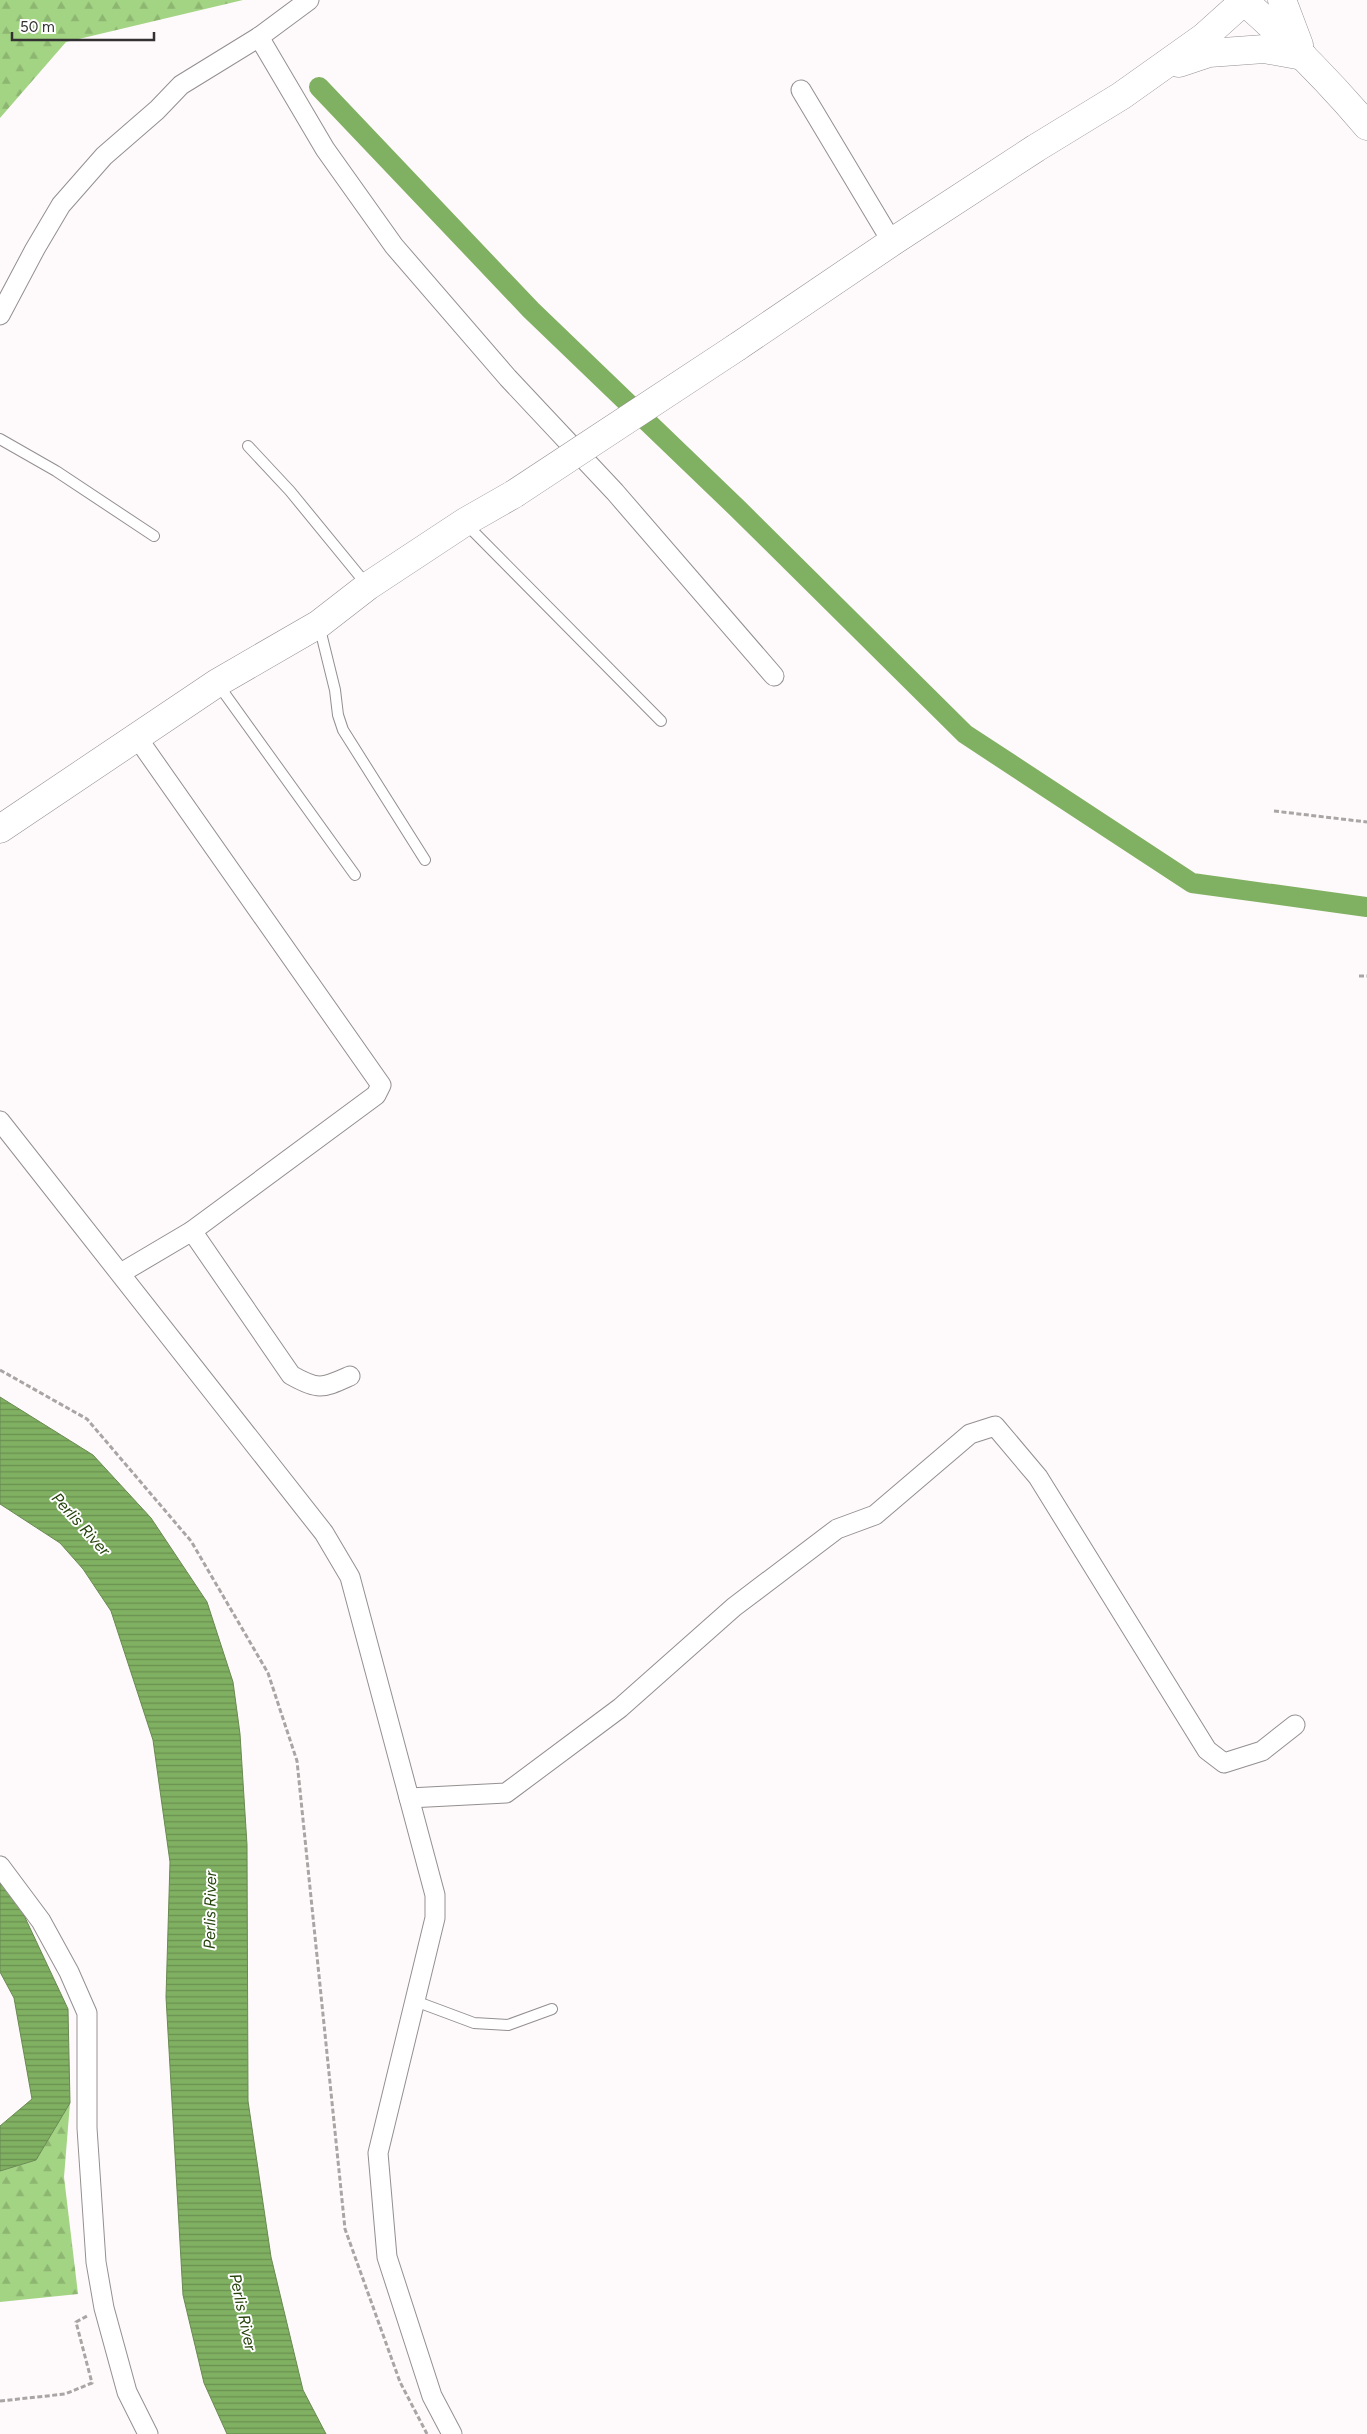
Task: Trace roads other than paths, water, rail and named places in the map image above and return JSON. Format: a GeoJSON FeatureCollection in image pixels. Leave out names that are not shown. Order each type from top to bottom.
{"type":"FeatureCollection","features":[{"type":"Feature","properties":{"kind":"main road"},"geometry":{"type":"LineString","coordinates":[[1282,0],[1303,56]]}},
{"type":"Feature","properties":{"kind":"main road"},"geometry":{"type":"LineString","coordinates":[[0,829],[216,683],[319,624],[368,586],[465,522],[514,494],[892,242],[1036,148],[1120,96],[1204,36],[1244,1],[1337,90],[1367,126]]}},
{"type":"Feature","properties":{"kind":"main road"},"geometry":{"type":"LineString","coordinates":[[1155,71],[1209,53],[1264,49],[1303,56]]}},
{"type":"Feature","properties":{"kind":"street"},"geometry":{"type":"LineString","coordinates":[[0,316],[35,248],[61,205],[104,156],[157,110],[182,85],[259,37],[309,0]]}},
{"type":"Feature","properties":{"kind":"street"},"geometry":{"type":"LineString","coordinates":[[259,37],[325,149],[394,246],[508,378],[615,492],[774,676]]}},
{"type":"Feature","properties":{"kind":"street"},"geometry":{"type":"LineString","coordinates":[[801,90],[892,242]]}},
{"type":"Feature","properties":{"kind":"street"},"geometry":{"type":"LineString","coordinates":[[121,1272],[192,1231],[376,1096],[381,1085],[136,736]]}},
{"type":"Feature","properties":{"kind":"street"},"geometry":{"type":"LineString","coordinates":[[0,1121],[121,1272],[324,1533],[350,1576],[435,1895],[435,1918],[378,2153],[388,2257],[432,2396],[452,2434]]}},
{"type":"Feature","properties":{"kind":"street"},"geometry":{"type":"LineString","coordinates":[[192,1231],[291,1375],[307,1384],[324,1387],[350,1376]]}},
{"type":"Feature","properties":{"kind":"street"},"geometry":{"type":"LineString","coordinates":[[409,1798],[506,1793],[620,1708],[734,1607],[829,1535],[837,1529],[875,1515],[970,1434],[995,1426],[1038,1477],[1207,1750],[1224,1763],[1262,1751],[1295,1725]]}},
{"type":"Feature","properties":{"kind":"street"},"geometry":{"type":"LineString","coordinates":[[0,1866],[41,1921],[68,1972],[86,2013],[87,2128],[96,2262],[104,2308],[127,2392],[148,2434]]}},
{"type":"Feature","properties":{"kind":"lane"},"geometry":{"type":"LineString","coordinates":[[0,438],[56,471],[154,536]]}},
{"type":"Feature","properties":{"kind":"lane"},"geometry":{"type":"LineString","coordinates":[[248,446],[290,491],[368,586]]}},
{"type":"Feature","properties":{"kind":"lane"},"geometry":{"type":"LineString","coordinates":[[465,522],[661,721]]}},
{"type":"Feature","properties":{"kind":"lane"},"geometry":{"type":"LineString","coordinates":[[319,624],[335,690],[338,716],[344,730],[425,860]]}},
{"type":"Feature","properties":{"kind":"lane"},"geometry":{"type":"LineString","coordinates":[[216,683],[355,875]]}},
{"type":"Feature","properties":{"kind":"lane"},"geometry":{"type":"LineString","coordinates":[[415,2001],[474,2024],[508,2025],[552,2009]]}},
{"type":"Feature","properties":{"kind":"water","name":"Perlis River"},"geometry":{"type":"Polygon","coordinates":[[[0,1397],[93,1455],[151,1518],[207,1602],[233,1682],[240,1734],[247,1845],[248,2101],[271,2257],[303,2390],[326,2434],[227,2434],[204,2383],[183,2295],[166,1997],[170,1862],[153,1740],[111,1611],[83,1569],[60,1543],[0,1504],[0,1397]]]}},
{"type":"Feature","properties":{"kind":"water"},"geometry":{"type":"Polygon","coordinates":[[[0,1880],[14,1894],[68,2009],[70,2103],[36,2160],[0,2171],[0,2126],[32,2099],[14,1998],[0,1972],[0,1880]]]}},
{"type":"Feature","properties":{"kind":"waterway"},"geometry":{"type":"LineString","coordinates":[[319,87],[531,310],[738,509],[965,734],[1192,883],[1367,907]]}}]}
